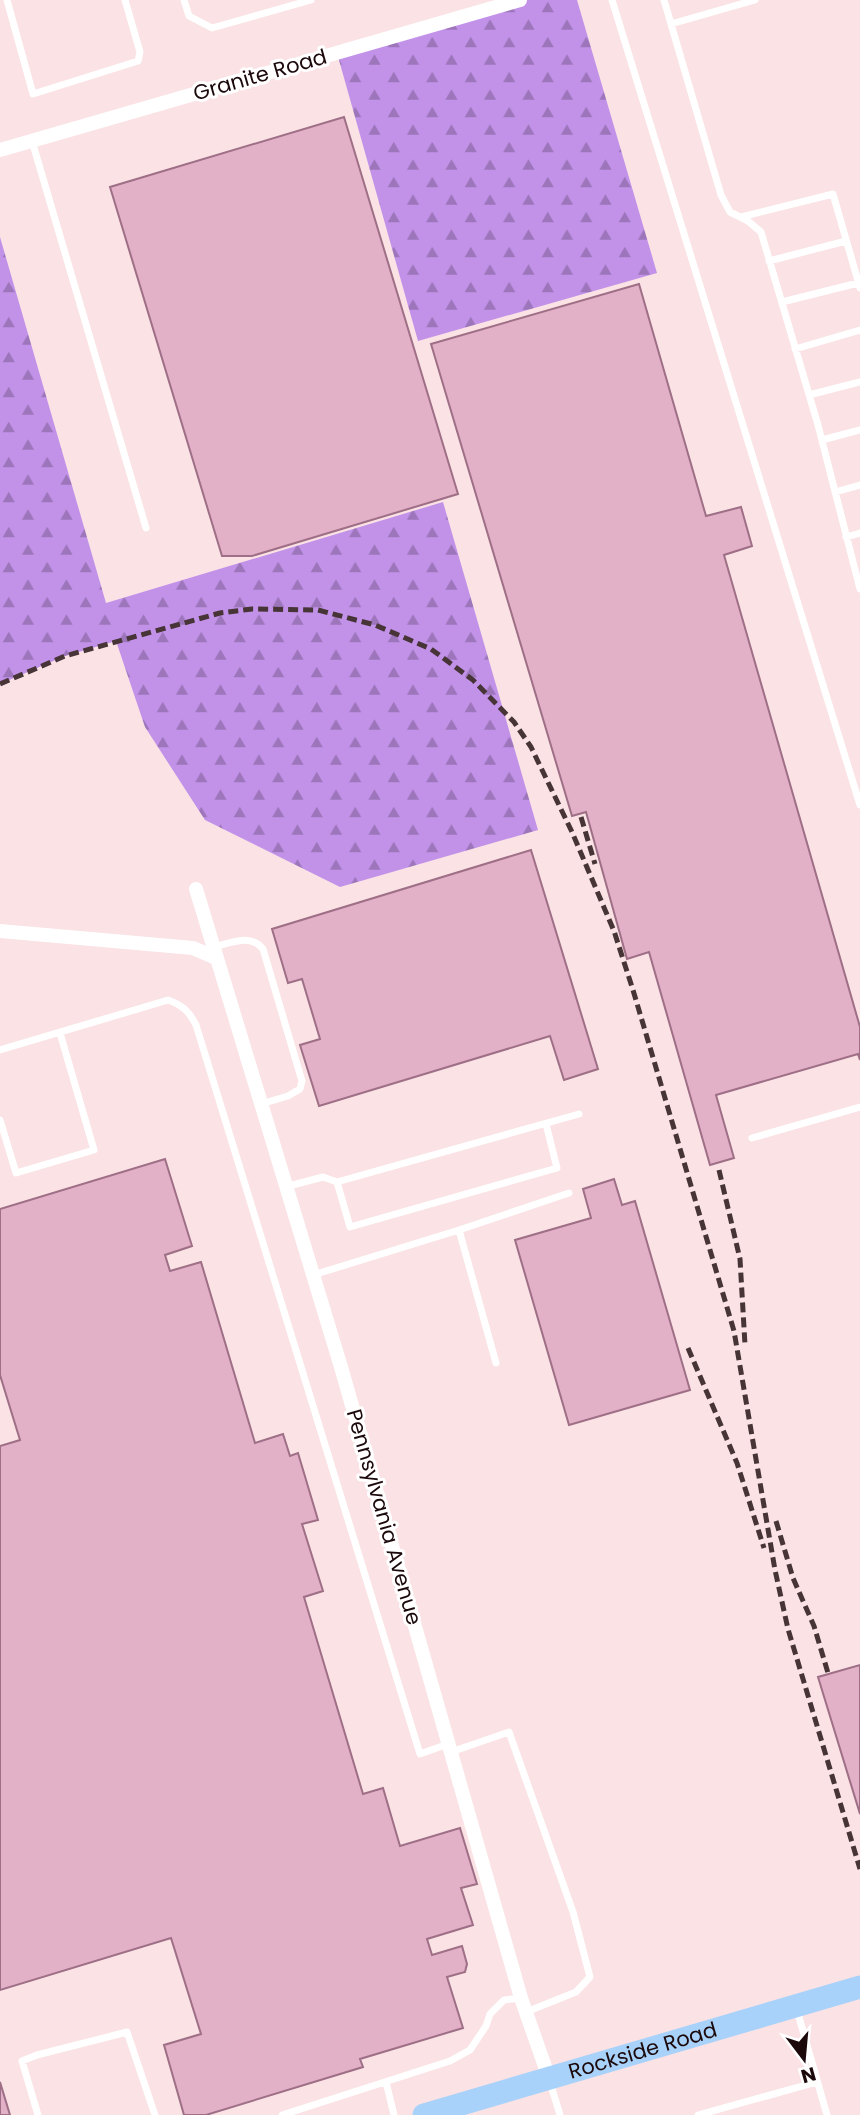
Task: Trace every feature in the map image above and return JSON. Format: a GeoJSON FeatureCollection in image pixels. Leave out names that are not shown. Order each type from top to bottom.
{"type":"FeatureCollection","features":[{"type":"Feature","properties":{"kind":"main road","name":"Rockside Road"},"geometry":{"type":"LineString","coordinates":[[424,2115],[860,1987]]}},
{"type":"Feature","properties":{"kind":"street","name":"Granite Road"},"geometry":{"type":"LineString","coordinates":[[0,150],[520,0]]}},
{"type":"Feature","properties":{"kind":"street","name":"Pennsylvania Avenue"},"geometry":{"type":"LineString","coordinates":[[197,889],[341,1367],[524,2005],[549,2078]]}},
{"type":"Feature","properties":{"kind":"street"},"geometry":{"type":"LineString","coordinates":[[0,931],[214,952]]}},
{"type":"Feature","properties":{"kind":"lane"},"geometry":{"type":"LineString","coordinates":[[7,0],[33,94],[138,61],[140,52],[125,0]]}},
{"type":"Feature","properties":{"kind":"lane"},"geometry":{"type":"LineString","coordinates":[[184,0],[188,16],[212,28],[311,0]]}},
{"type":"Feature","properties":{"kind":"lane"},"geometry":{"type":"LineString","coordinates":[[612,0],[858,791],[860,805]]}},
{"type":"Feature","properties":{"kind":"lane"},"geometry":{"type":"LineString","coordinates":[[664,0],[721,195],[730,212],[761,232],[822,440],[860,589]]}},
{"type":"Feature","properties":{"kind":"lane"},"geometry":{"type":"LineString","coordinates":[[671,24],[755,0]]}},
{"type":"Feature","properties":{"kind":"lane"},"geometry":{"type":"LineString","coordinates":[[32,141],[146,528]]}},
{"type":"Feature","properties":{"kind":"lane"},"geometry":{"type":"LineString","coordinates":[[741,217],[833,194],[859,285],[782,302]]}},
{"type":"Feature","properties":{"kind":"lane"},"geometry":{"type":"LineString","coordinates":[[769,261],[846,241]]}},
{"type":"Feature","properties":{"kind":"lane"},"geometry":{"type":"LineString","coordinates":[[795,349],[860,330]]}},
{"type":"Feature","properties":{"kind":"lane"},"geometry":{"type":"LineString","coordinates":[[809,395],[860,382]]}},
{"type":"Feature","properties":{"kind":"lane"},"geometry":{"type":"LineString","coordinates":[[822,440],[860,430]]}},
{"type":"Feature","properties":{"kind":"lane"},"geometry":{"type":"LineString","coordinates":[[835,492],[860,485]]}},
{"type":"Feature","properties":{"kind":"lane"},"geometry":{"type":"LineString","coordinates":[[846,537],[860,533]]}},
{"type":"Feature","properties":{"kind":"lane"},"geometry":{"type":"LineString","coordinates":[[214,952],[250,939],[263,949],[302,1081],[300,1089],[288,1096],[260,1104]]}},
{"type":"Feature","properties":{"kind":"lane"},"geometry":{"type":"LineString","coordinates":[[0,1050],[168,1000],[179,1004],[190,1013],[204,1051],[420,1754],[509,1732],[573,1912],[590,1977],[576,1992],[524,2005],[504,2000],[490,2014],[471,2050],[450,2061],[282,2115]]}},
{"type":"Feature","properties":{"kind":"lane"},"geometry":{"type":"LineString","coordinates":[[0,1120],[3,1143],[16,1173],[94,1150],[60,1033]]}},
{"type":"Feature","properties":{"kind":"lane"},"geometry":{"type":"LineString","coordinates":[[752,1138],[860,1107]]}},
{"type":"Feature","properties":{"kind":"lane"},"geometry":{"type":"LineString","coordinates":[[285,1187],[323,1177],[337,1182],[579,1114]]}},
{"type":"Feature","properties":{"kind":"lane"},"geometry":{"type":"LineString","coordinates":[[337,1182],[351,1227],[557,1168],[546,1124]]}},
{"type":"Feature","properties":{"kind":"lane"},"geometry":{"type":"LineString","coordinates":[[312,1275],[569,1194]]}},
{"type":"Feature","properties":{"kind":"lane"},"geometry":{"type":"LineString","coordinates":[[459,1230],[496,1363]]}},
{"type":"Feature","properties":{"kind":"lane"},"geometry":{"type":"LineString","coordinates":[[796,2006],[827,2115]]}},
{"type":"Feature","properties":{"kind":"lane"},"geometry":{"type":"LineString","coordinates":[[38,2115],[22,2061],[127,2032],[155,2115]]}},
{"type":"Feature","properties":{"kind":"lane"},"geometry":{"type":"LineString","coordinates":[[549,2078],[560,2115]]}},
{"type":"Feature","properties":{"kind":"lane"},"geometry":{"type":"LineString","coordinates":[[386,2082],[394,2115]]}},
{"type":"Feature","properties":{"kind":"lane"},"geometry":{"type":"LineString","coordinates":[[698,2115],[817,2082]]}},
{"type":"Feature","properties":{"kind":"green space"},"geometry":{"type":"Polygon","coordinates":[[[520,0],[577,0],[657,273],[418,341],[337,53],[520,0]]]}},
{"type":"Feature","properties":{"kind":"green space"},"geometry":{"type":"Polygon","coordinates":[[[0,237],[106,603],[443,502],[538,830],[340,887],[205,820],[145,727],[116,641],[65,656],[0,684],[0,237]]]}},
{"type":"Feature","properties":{"kind":"building"},"geometry":{"type":"Polygon","coordinates":[[[344,117],[458,494],[252,556],[222,556],[110,187],[344,117]]]}},
{"type":"Feature","properties":{"kind":"building"},"geometry":{"type":"Polygon","coordinates":[[[639,284],[706,516],[741,507],[752,546],[724,555],[860,1027],[860,1060],[858,1054],[716,1095],[734,1158],[710,1165],[649,952],[627,959],[586,812],[572,816],[431,344],[639,284]]]}},
{"type":"Feature","properties":{"kind":"building"},"geometry":{"type":"Polygon","coordinates":[[[531,850],[598,1069],[564,1080],[550,1036],[319,1106],[300,1045],[320,1039],[302,979],[288,983],[272,929],[531,850]]]}},
{"type":"Feature","properties":{"kind":"building"},"geometry":{"type":"Polygon","coordinates":[[[165,1159],[192,1246],[165,1255],[170,1271],[201,1262],[255,1443],[283,1434],[290,1456],[298,1453],[318,1520],[302,1524],[323,1591],[304,1597],[363,1794],[383,1788],[400,1846],[460,1828],[477,1884],[461,1888],[473,1925],[427,1939],[432,1955],[462,1946],[467,1964],[465,1972],[447,1977],[463,2028],[360,2059],[363,2067],[206,2115],[184,2115],[164,2045],[201,2034],[171,1938],[0,1990],[0,1446],[20,1440],[0,1375],[0,1209],[165,1159]]]}},
{"type":"Feature","properties":{"kind":"building"},"geometry":{"type":"Polygon","coordinates":[[[614,1179],[622,1205],[635,1201],[690,1390],[569,1425],[515,1240],[591,1218],[583,1189],[614,1179]]]}},
{"type":"Feature","properties":{"kind":"building"},"geometry":{"type":"Polygon","coordinates":[[[860,1665],[860,1814],[818,1677],[860,1665]]]}},
{"type":"Feature","properties":{"kind":"building"},"geometry":{"type":"Polygon","coordinates":[[[0,2082],[10,2115],[0,2115],[0,2082]]]}},
{"type":"Feature","properties":{"kind":"railway"},"geometry":{"type":"LineString","coordinates":[[0,684],[65,656],[220,613],[252,609],[318,610],[375,625],[431,649],[473,680],[514,722],[531,747],[572,832],[614,931],[633,990],[734,1331],[775,1570],[788,1629],[860,1869]]}},
{"type":"Feature","properties":{"kind":"railway"},"geometry":{"type":"LineString","coordinates":[[581,817],[595,864]]}},
{"type":"Feature","properties":{"kind":"railway"},"geometry":{"type":"LineString","coordinates":[[719,1170],[740,1259],[745,1345]]}},
{"type":"Feature","properties":{"kind":"railway"},"geometry":{"type":"LineString","coordinates":[[688,1348],[737,1463],[764,1548]]}},
{"type":"Feature","properties":{"kind":"railway"},"geometry":{"type":"LineString","coordinates":[[776,1521],[793,1578],[814,1626],[828,1673]]}}]}
